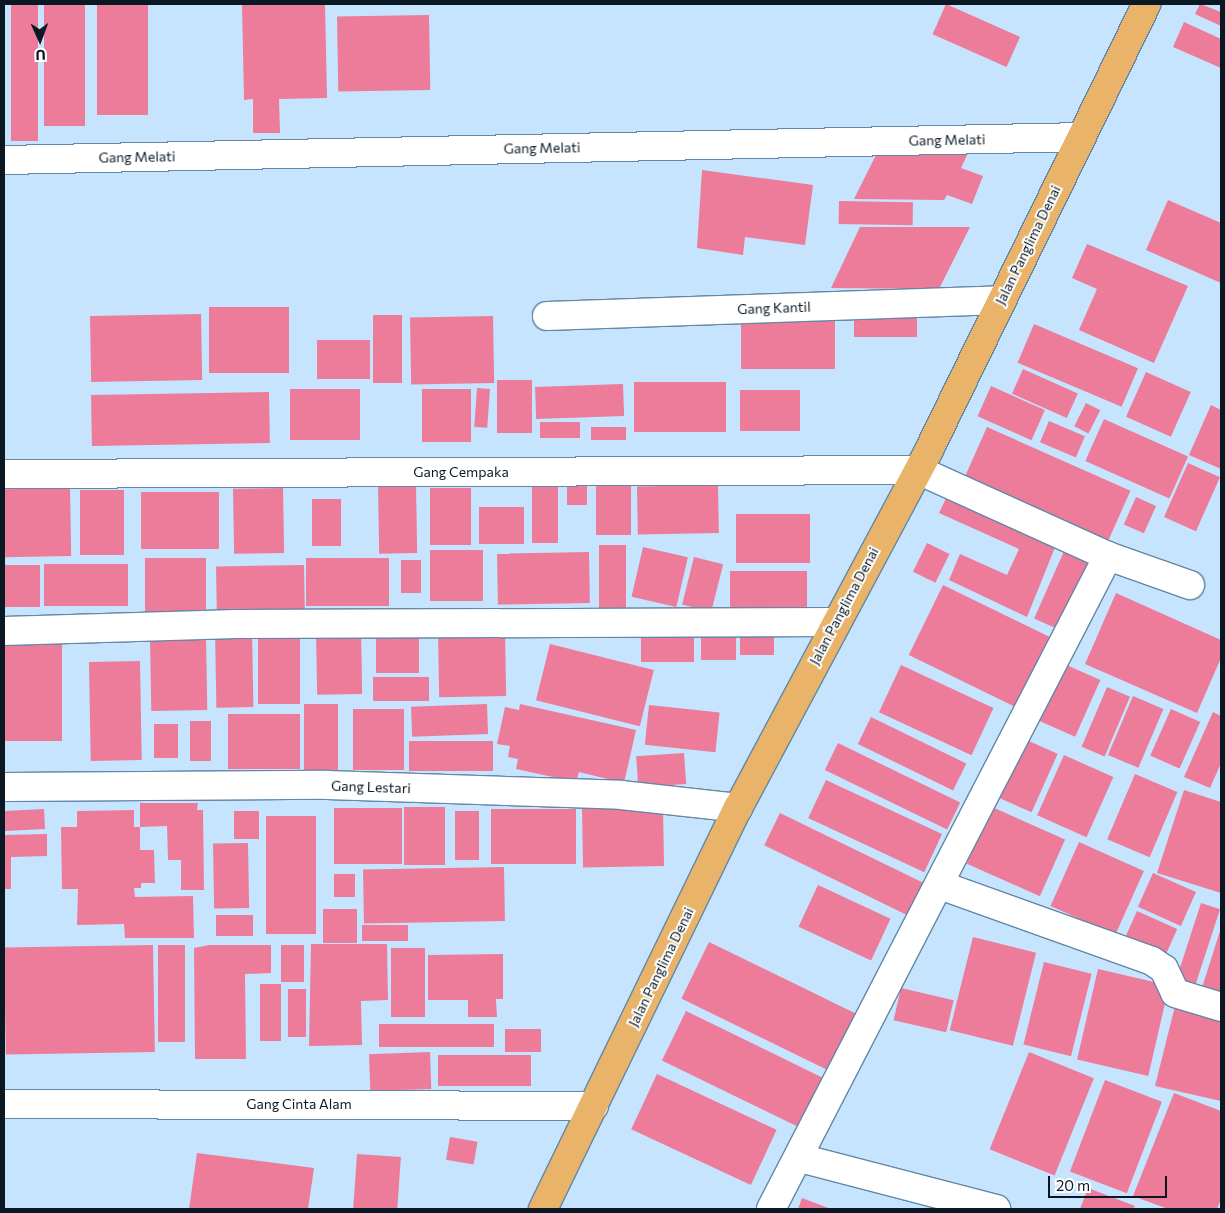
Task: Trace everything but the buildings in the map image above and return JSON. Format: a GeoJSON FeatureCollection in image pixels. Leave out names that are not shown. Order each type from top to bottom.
{"type":"FeatureCollection","features":[{"type":"Feature","properties":{"kind":"main road","name":"Jalan Panglima Denai"},"geometry":{"type":"LineString","coordinates":[[543,1209],[738,808],[834,622],[918,470],[1146,4]]}},
{"type":"Feature","properties":{"kind":"street","name":"Gang Melati"},"geometry":{"type":"LineString","coordinates":[[4,160],[1080,137]]}},
{"type":"Feature","properties":{"kind":"street","name":"Gang Kantil"},"geometry":{"type":"LineString","coordinates":[[547,316],[1002,300]]}},
{"type":"Feature","properties":{"kind":"street","name":"Gang Cempaka"},"geometry":{"type":"LineString","coordinates":[[4,474],[918,470]]}},
{"type":"Feature","properties":{"kind":"street"},"geometry":{"type":"LineString","coordinates":[[918,470],[1108,556],[1190,585]]}},
{"type":"Feature","properties":{"kind":"street"},"geometry":{"type":"LineString","coordinates":[[771,1209],[800,1158],[1108,556]]}},
{"type":"Feature","properties":{"kind":"street"},"geometry":{"type":"LineString","coordinates":[[4,631],[246,624],[834,622]]}},
{"type":"Feature","properties":{"kind":"street","name":"Gang Lestari"},"geometry":{"type":"LineString","coordinates":[[4,787],[337,785],[621,795],[738,808]]}},
{"type":"Feature","properties":{"kind":"street"},"geometry":{"type":"LineString","coordinates":[[940,885],[1152,961],[1164,969],[1175,993],[1221,1007]]}},
{"type":"Feature","properties":{"kind":"street","name":"Gang Cinta Alam"},"geometry":{"type":"LineString","coordinates":[[4,1104],[594,1106]]}},
{"type":"Feature","properties":{"kind":"street"},"geometry":{"type":"LineString","coordinates":[[800,1158],[996,1209]]}}]}
